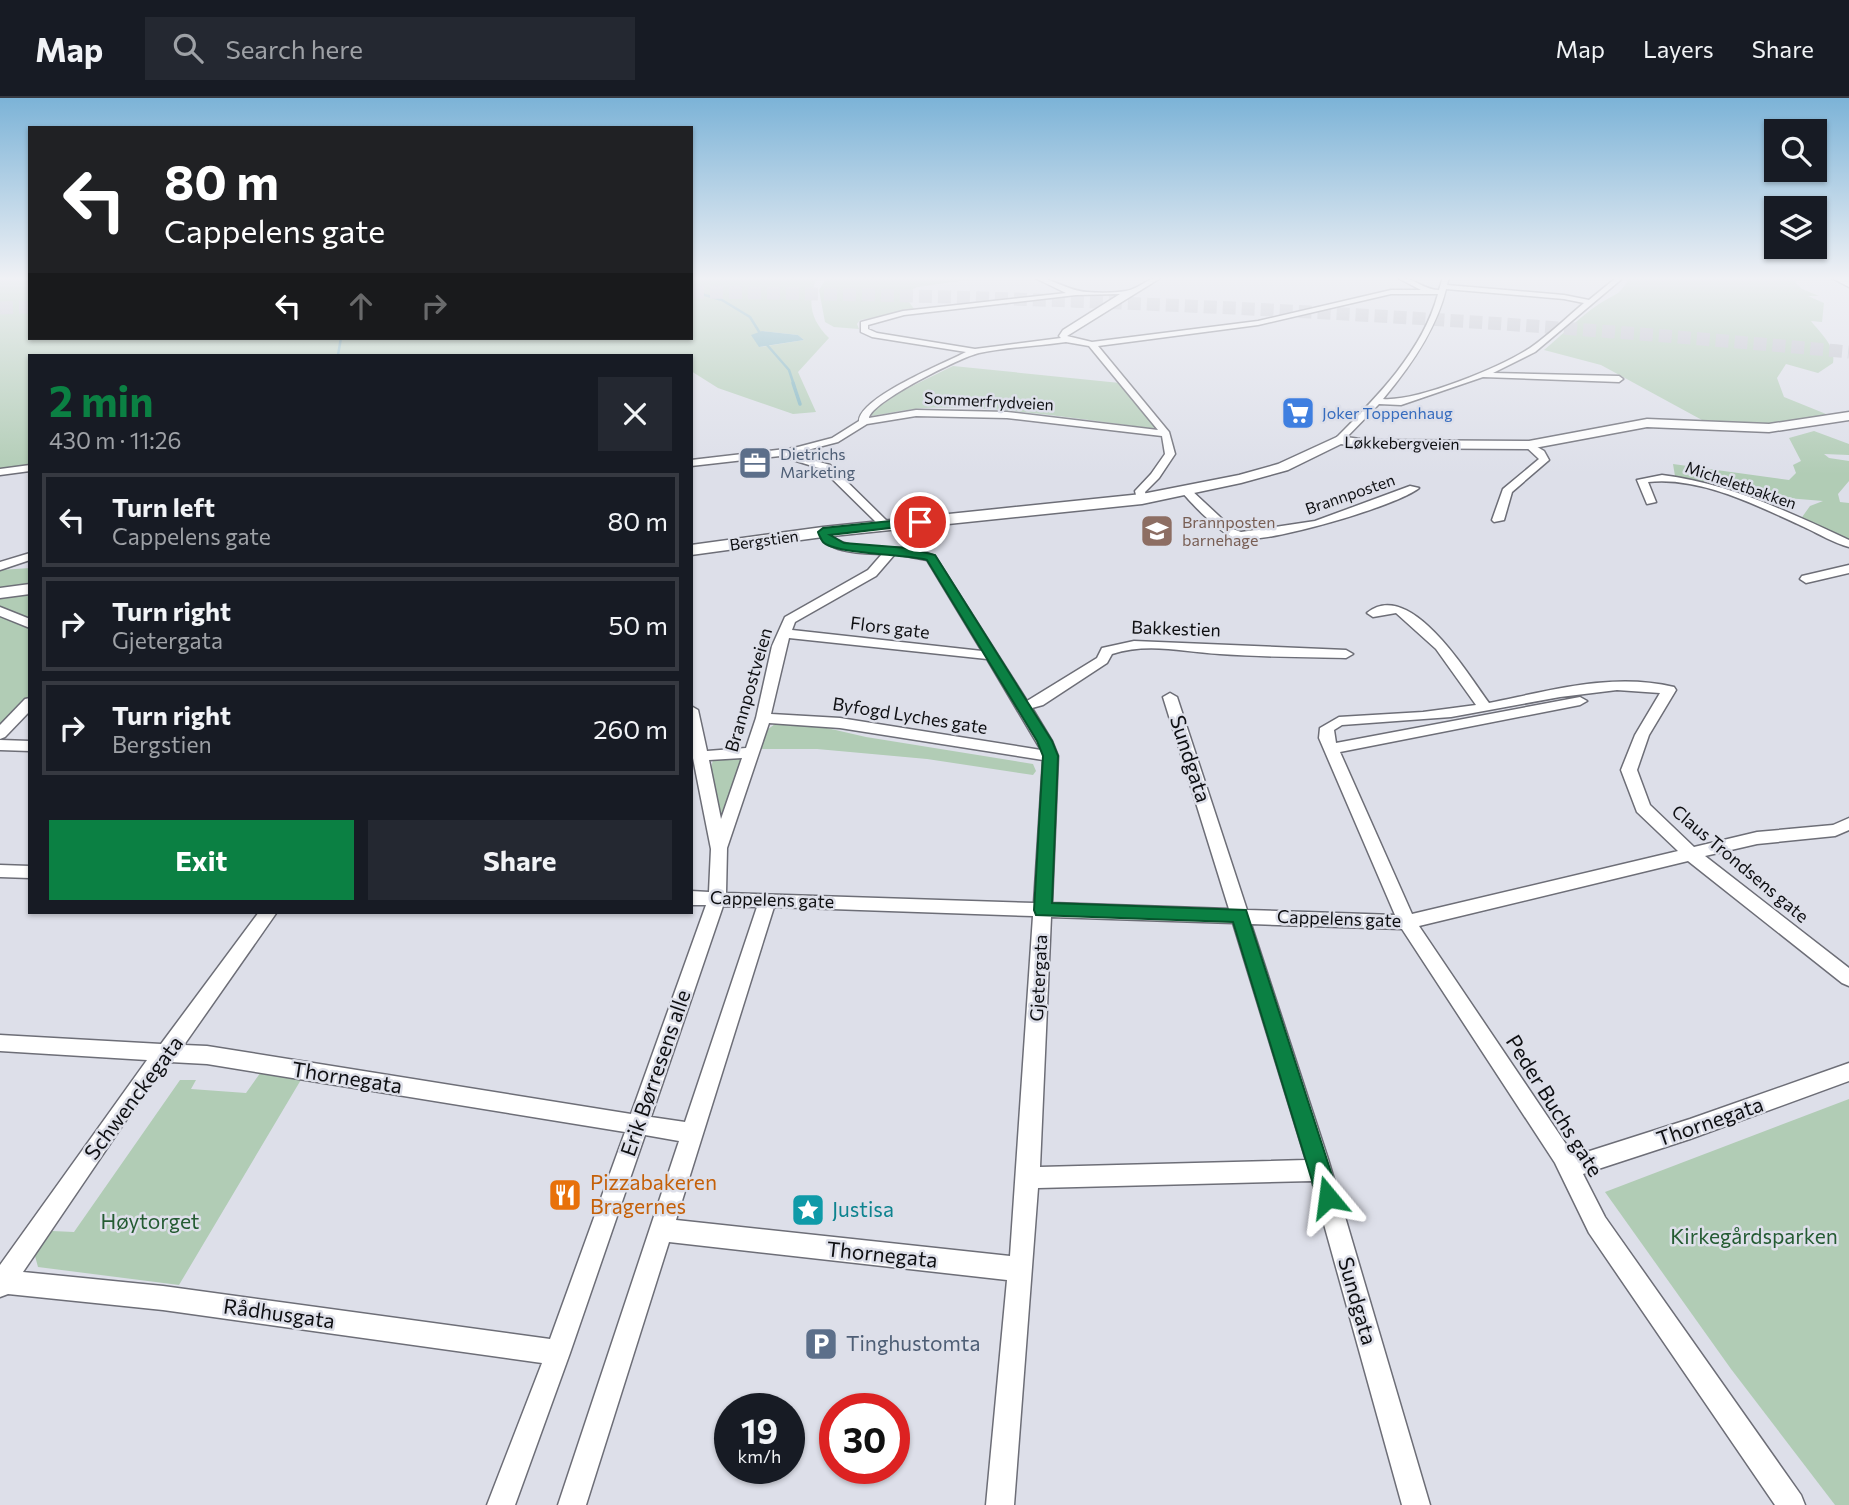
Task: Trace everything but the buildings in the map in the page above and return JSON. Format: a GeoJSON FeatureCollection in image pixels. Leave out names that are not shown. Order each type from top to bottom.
{"type":"FeatureCollection","features":[{"type":"Feature","properties":{"kind":"main road","name":"Løkkebergveien"},"geometry":{"type":"LineString","coordinates":[[920,522],[1142,499],[1186,491],[1283,467],[1339,440],[1367,444],[1529,445],[1647,423],[1769,428],[1849,416]]}},
{"type":"Feature","properties":{"kind":"main road","name":"Bergstien"},"geometry":{"type":"LineString","coordinates":[[693,550],[920,522]]}},
{"type":"Feature","properties":{"kind":"main road"},"geometry":{"type":"LineString","coordinates":[[5,592],[28,589]]}},
{"type":"Feature","properties":{"kind":"street"},"geometry":{"type":"LineString","coordinates":[[923,343],[975,351],[1044,343]]}},
{"type":"Feature","properties":{"kind":"street"},"geometry":{"type":"LineString","coordinates":[[1083,343],[1103,343]]}},
{"type":"Feature","properties":{"kind":"street"},"geometry":{"type":"LineString","coordinates":[[1339,440],[1377,401],[1417,343]]}},
{"type":"Feature","properties":{"kind":"street"},"geometry":{"type":"LineString","coordinates":[[1377,401],[1398,403],[1482,375],[1532,350],[1541,343]]}},
{"type":"Feature","properties":{"kind":"street"},"geometry":{"type":"LineString","coordinates":[[1092,344],[1166,434],[1170,454],[1155,476],[1140,491],[1142,499]]}},
{"type":"Feature","properties":{"kind":"street"},"geometry":{"type":"LineString","coordinates":[[864,422],[864,414],[884,398],[975,351]]}},
{"type":"Feature","properties":{"kind":"street"},"geometry":{"type":"LineString","coordinates":[[1482,375],[1619,379]]}},
{"type":"Feature","properties":{"kind":"street","name":"Sommerfrydveien"},"geometry":{"type":"LineString","coordinates":[[693,463],[781,454],[835,440],[864,422],[916,413],[993,414],[1166,434]]}},
{"type":"Feature","properties":{"kind":"street"},"geometry":{"type":"LineString","coordinates":[[1498,520],[1507,491],[1544,460],[1540,453],[1529,445]]}},
{"type":"Feature","properties":{"kind":"street"},"geometry":{"type":"LineString","coordinates":[[781,454],[826,467],[885,526]]}},
{"type":"Feature","properties":{"kind":"street"},"geometry":{"type":"LineString","coordinates":[[0,472],[28,468]]}},
{"type":"Feature","properties":{"kind":"street","name":"Micheletbakken"},"geometry":{"type":"LineString","coordinates":[[1651,502],[1642,480],[1664,476],[1740,498],[1849,544]]}},
{"type":"Feature","properties":{"kind":"street","name":"Brannposten"},"geometry":{"type":"LineString","coordinates":[[1186,491],[1229,531],[1240,536],[1317,524],[1414,488]]}},
{"type":"Feature","properties":{"kind":"street","name":"Gjetergata"},"geometry":{"type":"LineString","coordinates":[[823,532],[827,540],[842,546],[921,553],[931,558],[994,656],[1045,741],[1051,756],[1028,1178],[1000,1505]]}},
{"type":"Feature","properties":{"kind":"street","name":"Brannpostveien"},"geometry":{"type":"LineString","coordinates":[[719,849],[763,718],[783,633],[789,620],[872,573],[892,550]]}},
{"type":"Feature","properties":{"kind":"street"},"geometry":{"type":"LineString","coordinates":[[0,566],[28,557]]}},
{"type":"Feature","properties":{"kind":"street"},"geometry":{"type":"LineString","coordinates":[[1806,579],[1849,569]]}},
{"type":"Feature","properties":{"kind":"street"},"geometry":{"type":"LineString","coordinates":[[5,592],[0,611],[28,623]]}},
{"type":"Feature","properties":{"kind":"street"},"geometry":{"type":"LineString","coordinates":[[1373,613],[1393,608],[1400,610],[1449,655],[1484,706]]}},
{"type":"Feature","properties":{"kind":"street","name":"Flors gate"},"geometry":{"type":"LineString","coordinates":[[783,633],[994,656]]}},
{"type":"Feature","properties":{"kind":"street","name":"Bakkestien"},"geometry":{"type":"LineString","coordinates":[[1024,706],[1038,702],[1102,660],[1107,651],[1119,646],[1164,645],[1346,654]]}},
{"type":"Feature","properties":{"kind":"street"},"geometry":{"type":"LineString","coordinates":[[1635,685],[1619,693],[1512,716],[1332,749],[1326,738],[1327,728],[1339,721],[1453,713],[1484,706],[1635,685]]}},
{"type":"Feature","properties":{"kind":"street","name":"Claus Trondsens gate"},"geometry":{"type":"LineString","coordinates":[[1635,685],[1669,690],[1642,735],[1629,770],[1643,808],[1691,854],[1849,978]]}},
{"type":"Feature","properties":{"kind":"street","name":"Sundgata"},"geometry":{"type":"LineString","coordinates":[[1170,697],[1320,1170],[1416,1505]]}},
{"type":"Feature","properties":{"kind":"street"},"geometry":{"type":"LineString","coordinates":[[0,734],[28,704]]}},
{"type":"Feature","properties":{"kind":"street","name":"Byfogd Lyches gate"},"geometry":{"type":"LineString","coordinates":[[763,718],[840,723],[1024,754],[1051,756]]}},
{"type":"Feature","properties":{"kind":"street","name":"Erik Børresens alle"},"geometry":{"type":"LineString","coordinates":[[501,1505],[558,1353],[717,899],[719,849],[697,764],[693,728]]}},
{"type":"Feature","properties":{"kind":"street"},"geometry":{"type":"LineString","coordinates":[[0,745],[28,746]]}},
{"type":"Feature","properties":{"kind":"street","name":"Peder Buchs gate"},"geometry":{"type":"LineString","coordinates":[[1332,749],[1407,922],[1570,1168],[1597,1225],[1791,1505]]}},
{"type":"Feature","properties":{"kind":"street"},"geometry":{"type":"LineString","coordinates":[[697,764],[752,752]]}},
{"type":"Feature","properties":{"kind":"street","name":"Cappelens gate"},"geometry":{"type":"LineString","coordinates":[[693,898],[1407,922],[1757,838],[1835,830],[1849,824]]}},
{"type":"Feature","properties":{"kind":"street"},"geometry":{"type":"LineString","coordinates":[[0,871],[28,872]]}},
{"type":"Feature","properties":{"kind":"street"},"geometry":{"type":"LineString","coordinates":[[572,1505],[768,899]]}},
{"type":"Feature","properties":{"kind":"street","name":"Schwenckegata"},"geometry":{"type":"LineString","coordinates":[[1,1282],[141,1082],[183,1033],[267,914]]}},
{"type":"Feature","properties":{"kind":"street","name":"Thornegata"},"geometry":{"type":"LineString","coordinates":[[0,1043],[207,1055],[692,1133]]}},
{"type":"Feature","properties":{"kind":"street","name":"Thornegata"},"geometry":{"type":"LineString","coordinates":[[1570,1168],[1690,1129],[1849,1072]]}},
{"type":"Feature","properties":{"kind":"street"},"geometry":{"type":"LineString","coordinates":[[1028,1178],[1320,1170]]}},
{"type":"Feature","properties":{"kind":"street","name":"Thornegata"},"geometry":{"type":"LineString","coordinates":[[661,1230],[1019,1269]]}},
{"type":"Feature","properties":{"kind":"street","name":"Rådhusgata"},"geometry":{"type":"LineString","coordinates":[[1,1282],[163,1298],[558,1353]]}},
{"type":"Feature","properties":{"kind":"green space"},"geometry":{"type":"Polygon","coordinates":[[[0,343],[757,343],[760,347],[787,343],[825,343],[798,372],[816,412],[793,414],[718,388],[693,372],[693,354],[28,354],[28,465],[0,469],[0,343]]]}},
{"type":"Feature","properties":{"kind":"green space"},"geometry":{"type":"Polygon","coordinates":[[[1553,343],[1828,343],[1833,363],[1818,373],[1786,364],[1777,378],[1784,397],[1831,416],[1781,423],[1744,424],[1702,420],[1601,365],[1544,350],[1553,343]]]}},
{"type":"Feature","properties":{"kind":"green space"},"geometry":{"type":"Polygon","coordinates":[[[953,366],[1120,383],[1158,429],[983,409],[925,408],[872,416],[872,412],[900,392],[953,366]]]}},
{"type":"Feature","properties":{"kind":"green space"},"geometry":{"type":"Polygon","coordinates":[[[1814,431],[1849,444],[1849,455],[1824,454],[1829,458],[1849,461],[1849,481],[1838,494],[1840,502],[1849,503],[1849,541],[1800,520],[1810,506],[1823,501],[1740,494],[1675,476],[1673,464],[1789,480],[1796,473],[1793,465],[1801,461],[1789,438],[1814,431]]]}},
{"type":"Feature","properties":{"kind":"green space"},"geometry":{"type":"Polygon","coordinates":[[[28,568],[28,707],[0,734],[0,570],[28,568]]]}},
{"type":"Feature","properties":{"kind":"green space"},"geometry":{"type":"Polygon","coordinates":[[[778,722],[805,723],[866,737],[1033,764],[1036,771],[1033,775],[927,759],[817,749],[761,749],[768,729],[778,722]]]}},
{"type":"Feature","properties":{"kind":"green space"},"geometry":{"type":"Polygon","coordinates":[[[737,757],[742,762],[720,825],[710,772],[713,760],[737,757]]]}},
{"type":"Feature","properties":{"kind":"green space","name":"Høytorget"},"geometry":{"type":"Polygon","coordinates":[[[263,1069],[305,1073],[179,1285],[38,1267],[35,1256],[52,1231],[74,1232],[180,1080],[196,1080],[191,1089],[246,1093],[263,1069]]]}},
{"type":"Feature","properties":{"kind":"green space","name":"Kirkegårdsparken"},"geometry":{"type":"Polygon","coordinates":[[[1849,1099],[1849,1505],[1835,1505],[1731,1369],[1605,1192],[1849,1099]]]}},
{"type":"Feature","properties":{"kind":"water"},"geometry":{"type":"Polygon","coordinates":[[[756,343],[787,343],[759,347],[756,343]]]}},
{"type":"Feature","properties":{"kind":"waterway"},"geometry":{"type":"LineString","coordinates":[[338,354],[340,343]]}},
{"type":"Feature","properties":{"kind":"waterway"},"geometry":{"type":"LineString","coordinates":[[766,343],[789,370],[794,385]]}},
{"type":"Feature","properties":{"kind":"waterway"},"geometry":{"type":"LineString","coordinates":[[793,383],[800,404]]}},
{"type":"Feature","properties":{"kind":"tunnel"},"geometry":{"type":"LineString","coordinates":[[1746,343],[1849,352]]}},
{"type":"Feature","properties":{"kind":"place","name":"Joker Toppenhaug"},"geometry":{"type":"Point","coordinates":[1298,413]}},
{"type":"Feature","properties":{"kind":"place","name":"Dietrichs Marketing"},"geometry":{"type":"Point","coordinates":[755,463]}},
{"type":"Feature","properties":{"kind":"place","name":"Brannposten barnehage"},"geometry":{"type":"Point","coordinates":[1157,531]}},
{"type":"Feature","properties":{"kind":"place","name":"Pizzabakeren Bragernes"},"geometry":{"type":"Point","coordinates":[565,1195]}},
{"type":"Feature","properties":{"kind":"place","name":"Justisa"},"geometry":{"type":"Point","coordinates":[808,1210]}},
{"type":"Feature","properties":{"kind":"place","name":"Tinghustomta"},"geometry":{"type":"Point","coordinates":[821,1344]}},
{"type":"Feature","properties":{"kind":"route"},"geometry":{"type":"LineString","coordinates":[[920,522],[823,532],[833,544],[921,553],[931,558],[1045,741],[1051,756],[1043,910],[1240,915],[1328,1197]]}}]}
